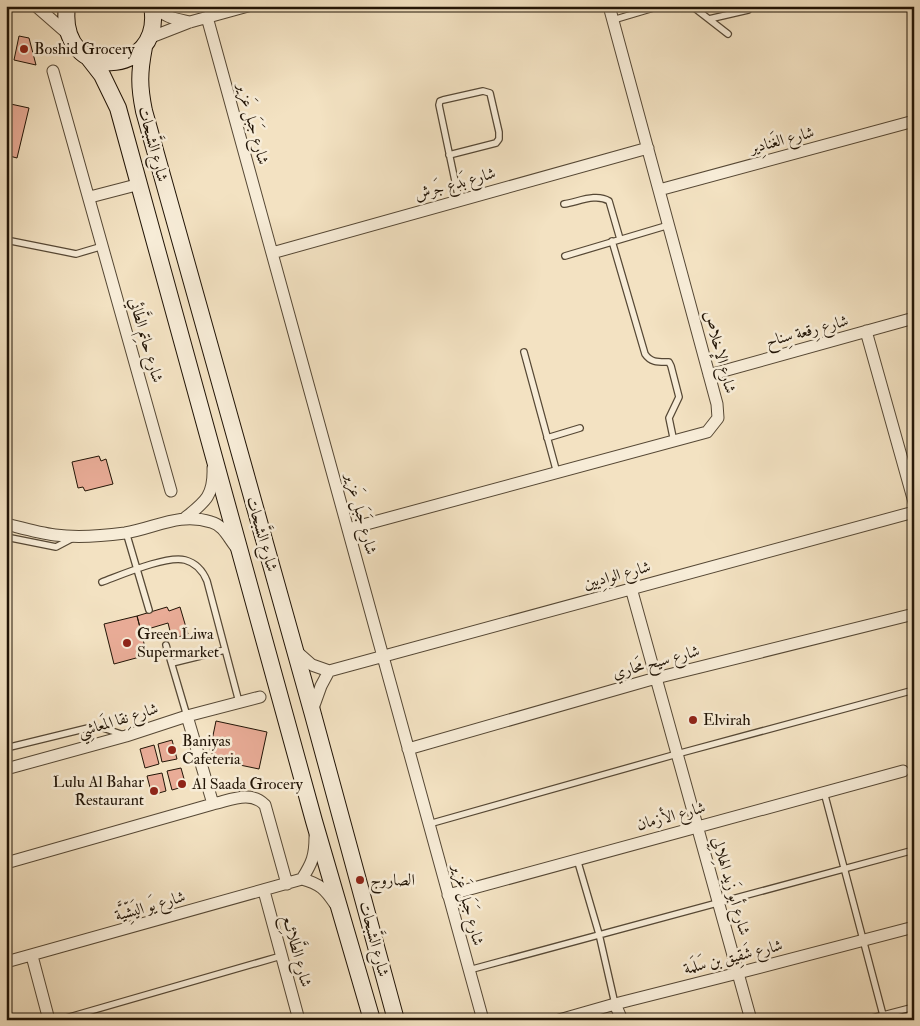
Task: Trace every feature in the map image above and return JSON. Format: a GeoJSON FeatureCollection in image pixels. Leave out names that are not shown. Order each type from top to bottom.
{"type":"FeatureCollection","features":[{"type":"Feature","properties":{"kind":"street"},"geometry":{"type":"LineString","coordinates":[[36,6],[68,34]]}},
{"type":"Feature","properties":{"kind":"street"},"geometry":{"type":"LineString","coordinates":[[67,6],[65,20],[68,34]]}},
{"type":"Feature","properties":{"kind":"street"},"geometry":{"type":"LineString","coordinates":[[154,6],[169,18],[190,22]]}},
{"type":"Feature","properties":{"kind":"street","name":"شارع الشَّبحات"},"geometry":{"type":"LineString","coordinates":[[154,6],[153,28],[146,43],[139,71],[139,89],[144,111],[312,710],[396,1020]]}},
{"type":"Feature","properties":{"kind":"street"},"geometry":{"type":"LineString","coordinates":[[88,57],[102,62],[117,62],[132,57],[146,43],[190,22],[248,6]]}},
{"type":"Feature","properties":{"kind":"street","name":"شارع الإخلاص"},"geometry":{"type":"LineString","coordinates":[[348,529],[674,442],[707,432],[718,418],[717,404],[609,6]]}},
{"type":"Feature","properties":{"kind":"street","name":"شارع جَبَل عَزير"},"geometry":{"type":"LineString","coordinates":[[207,18],[482,1020]]}},
{"type":"Feature","properties":{"kind":"street","name":"شارع الشَّبحات"},"geometry":{"type":"LineString","coordinates":[[68,34],[79,51],[88,57],[102,75],[118,108],[314,821],[372,1020]]}},
{"type":"Feature","properties":{"kind":"street","name":"شارع حاتِم الطَّائي"},"geometry":{"type":"LineString","coordinates":[[53,71],[90,197],[171,491]]}},
{"type":"Feature","properties":{"kind":"street","name":"شارع الغَنادِير"},"geometry":{"type":"LineString","coordinates":[[659,190],[914,121]]}},
{"type":"Feature","properties":{"kind":"street","name":"شارع بَدع جَرش"},"geometry":{"type":"LineString","coordinates":[[272,252],[648,148]]}},
{"type":"Feature","properties":{"kind":"street"},"geometry":{"type":"LineString","coordinates":[[90,197],[140,184]]}},
{"type":"Feature","properties":{"kind":"street","name":"شارع رِقعة سِناح"},"geometry":{"type":"LineString","coordinates":[[709,375],[914,318]]}},
{"type":"Feature","properties":{"kind":"street"},"geometry":{"type":"LineString","coordinates":[[866,331],[914,502]]}},
{"type":"Feature","properties":{"kind":"street"},"geometry":{"type":"LineString","coordinates":[[185,518],[204,503],[211,490],[213,478],[212,449]]}},
{"type":"Feature","properties":{"kind":"street","name":"شارع الوادِيين"},"geometry":{"type":"LineString","coordinates":[[329,672],[914,512]]}},
{"type":"Feature","properties":{"kind":"street"},"geometry":{"type":"LineString","coordinates":[[6,524],[55,535],[77,536],[126,532],[185,518],[218,524],[223,528],[242,556]]}},
{"type":"Feature","properties":{"kind":"street","name":"شارع أبو زَيد الهِلالِي"},"geometry":{"type":"LineString","coordinates":[[632,588],[751,1020]]}},
{"type":"Feature","properties":{"kind":"street","name":"شارع سيح مَحاري"},"geometry":{"type":"LineString","coordinates":[[408,749],[656,678],[914,614]]}},
{"type":"Feature","properties":{"kind":"street"},"geometry":{"type":"LineString","coordinates":[[294,649],[312,666],[329,672],[320,686],[312,710]]}},
{"type":"Feature","properties":{"kind":"street","name":"شارع نِقا المَعاشِي"},"geometry":{"type":"LineString","coordinates":[[6,769],[126,736],[187,716],[260,697]]}},
{"type":"Feature","properties":{"kind":"street"},"geometry":{"type":"LineString","coordinates":[[187,716],[213,804]]}},
{"type":"Feature","properties":{"kind":"street","name":"شارع الأزمان"},"geometry":{"type":"LineString","coordinates":[[448,895],[903,771]]}},
{"type":"Feature","properties":{"kind":"street"},"geometry":{"type":"LineString","coordinates":[[6,863],[213,804],[248,796],[255,797],[265,805],[287,884]]}},
{"type":"Feature","properties":{"kind":"street"},"geometry":{"type":"LineString","coordinates":[[314,821],[315,850],[313,862],[302,880],[317,883],[328,894],[340,911]]}},
{"type":"Feature","properties":{"kind":"street","name":"شارع يَو اليَشِّيَّة"},"geometry":{"type":"LineString","coordinates":[[6,962],[302,880]]}},
{"type":"Feature","properties":{"kind":"street","name":"شارع الطَّلائِع"},"geometry":{"type":"LineString","coordinates":[[264,891],[299,1020]]}},
{"type":"Feature","properties":{"kind":"street","name":"شارع شَقِيق بن سَلَمة"},"geometry":{"type":"LineString","coordinates":[[559,1020],[914,927]]}},
{"type":"Feature","properties":{"kind":"street"},"geometry":{"type":"LineString","coordinates":[[32,956],[49,1020]]}},
{"type":"Feature","properties":{"kind":"street"},"geometry":{"type":"LineString","coordinates":[[615,1004],[622,1020]]}},
{"type":"Feature","properties":{"kind":"lane"},"geometry":{"type":"LineString","coordinates":[[613,20],[660,6]]}},
{"type":"Feature","properties":{"kind":"lane"},"geometry":{"type":"LineString","coordinates":[[692,6],[728,34]]}},
{"type":"Feature","properties":{"kind":"lane"},"geometry":{"type":"LineString","coordinates":[[709,19],[748,10]]}},
{"type":"Feature","properties":{"kind":"lane"},"geometry":{"type":"LineString","coordinates":[[449,154],[496,143],[499,132],[490,93],[483,91],[440,102],[439,105],[449,154],[459,200]]}},
{"type":"Feature","properties":{"kind":"lane"},"geometry":{"type":"LineString","coordinates":[[564,204],[592,198],[605,198],[609,201],[620,239]]}},
{"type":"Feature","properties":{"kind":"lane"},"geometry":{"type":"LineString","coordinates":[[565,256],[669,225]]}},
{"type":"Feature","properties":{"kind":"lane"},"geometry":{"type":"LineString","coordinates":[[6,240],[76,254],[103,246]]}},
{"type":"Feature","properties":{"kind":"lane"},"geometry":{"type":"LineString","coordinates":[[612,241],[645,354],[648,359],[669,362],[671,366],[679,396],[669,418],[674,442]]}},
{"type":"Feature","properties":{"kind":"lane"},"geometry":{"type":"LineString","coordinates":[[524,352],[557,473]]}},
{"type":"Feature","properties":{"kind":"lane"},"geometry":{"type":"LineString","coordinates":[[547,438],[580,428]]}},
{"type":"Feature","properties":{"kind":"lane"},"geometry":{"type":"LineString","coordinates":[[126,532],[149,610]]}},
{"type":"Feature","properties":{"kind":"lane"},"geometry":{"type":"LineString","coordinates":[[6,537],[56,547],[77,536]]}},
{"type":"Feature","properties":{"kind":"lane"},"geometry":{"type":"LineString","coordinates":[[102,582],[176,559],[192,562],[199,568],[207,581],[239,702]]}},
{"type":"Feature","properties":{"kind":"lane"},"geometry":{"type":"LineString","coordinates":[[166,644],[187,716]]}},
{"type":"Feature","properties":{"kind":"lane"},"geometry":{"type":"LineString","coordinates":[[172,663],[225,650]]}},
{"type":"Feature","properties":{"kind":"lane"},"geometry":{"type":"LineString","coordinates":[[429,824],[914,690]]}},
{"type":"Feature","properties":{"kind":"lane"},"geometry":{"type":"LineString","coordinates":[[6,748],[88,728],[104,728],[126,736]]}},
{"type":"Feature","properties":{"kind":"lane"},"geometry":{"type":"LineString","coordinates":[[824,792],[883,1015]]}},
{"type":"Feature","properties":{"kind":"lane"},"geometry":{"type":"LineString","coordinates":[[469,970],[914,850]]}},
{"type":"Feature","properties":{"kind":"lane"},"geometry":{"type":"LineString","coordinates":[[577,859],[615,1004]]}},
{"type":"Feature","properties":{"kind":"lane"},"geometry":{"type":"LineString","coordinates":[[59,1020],[281,956]]}},
{"type":"Feature","properties":{"kind":"lane"},"geometry":{"type":"LineString","coordinates":[[864,1020],[914,1007]]}},
{"type":"Feature","properties":{"kind":"building","name":"Boshid Grocery"},"geometry":{"type":"Polygon","coordinates":[[[19,36],[29,38],[36,65],[14,60],[19,36]]]}},
{"type":"Feature","properties":{"kind":"building"},"geometry":{"type":"Polygon","coordinates":[[[6,103],[29,108],[17,158],[6,155],[6,103]]]}},
{"type":"Feature","properties":{"kind":"building"},"geometry":{"type":"Polygon","coordinates":[[[99,456],[101,461],[106,459],[113,484],[85,491],[83,487],[78,488],[72,462],[99,456]]]}},
{"type":"Feature","properties":{"kind":"building"},"geometry":{"type":"Polygon","coordinates":[[[167,607],[169,611],[180,607],[188,634],[172,639],[168,623],[141,631],[137,616],[167,607]]]}},
{"type":"Feature","properties":{"kind":"building","name":"Green Liwa Supermarket"},"geometry":{"type":"Polygon","coordinates":[[[137,616],[147,655],[114,664],[104,624],[137,616]]]}},
{"type":"Feature","properties":{"kind":"building"},"geometry":{"type":"Polygon","coordinates":[[[216,721],[267,732],[259,769],[216,760],[210,750],[216,721]]]}},
{"type":"Feature","properties":{"kind":"building"},"geometry":{"type":"Polygon","coordinates":[[[172,740],[177,759],[162,762],[158,744],[172,740]]]}},
{"type":"Feature","properties":{"kind":"building"},"geometry":{"type":"Polygon","coordinates":[[[154,745],[159,764],[145,768],[140,749],[154,745]]]}},
{"type":"Feature","properties":{"kind":"building"},"geometry":{"type":"Polygon","coordinates":[[[181,768],[186,786],[172,790],[167,771],[181,768]]]}},
{"type":"Feature","properties":{"kind":"building"},"geometry":{"type":"Polygon","coordinates":[[[162,773],[166,791],[152,795],[147,776],[162,773]]]}},
{"type":"Feature","properties":{"kind":"place","name":"Boshid Grocery"},"geometry":{"type":"Point","coordinates":[24,49]}},
{"type":"Feature","properties":{"kind":"place","name":"Green Liwa Supermarket"},"geometry":{"type":"Point","coordinates":[127,643]}},
{"type":"Feature","properties":{"kind":"place","name":"Elvirah"},"geometry":{"type":"Point","coordinates":[693,720]}},
{"type":"Feature","properties":{"kind":"place","name":"Baniyas Cafeteria"},"geometry":{"type":"Point","coordinates":[172,750]}},
{"type":"Feature","properties":{"kind":"place","name":"Al Saada Grocery"},"geometry":{"type":"Point","coordinates":[182,784]}},
{"type":"Feature","properties":{"kind":"place","name":"Lulu Al Bahar Restaurant"},"geometry":{"type":"Point","coordinates":[154,791]}},
{"type":"Feature","properties":{"kind":"place","name":"الصاروج"},"geometry":{"type":"Point","coordinates":[360,880]}}]}
